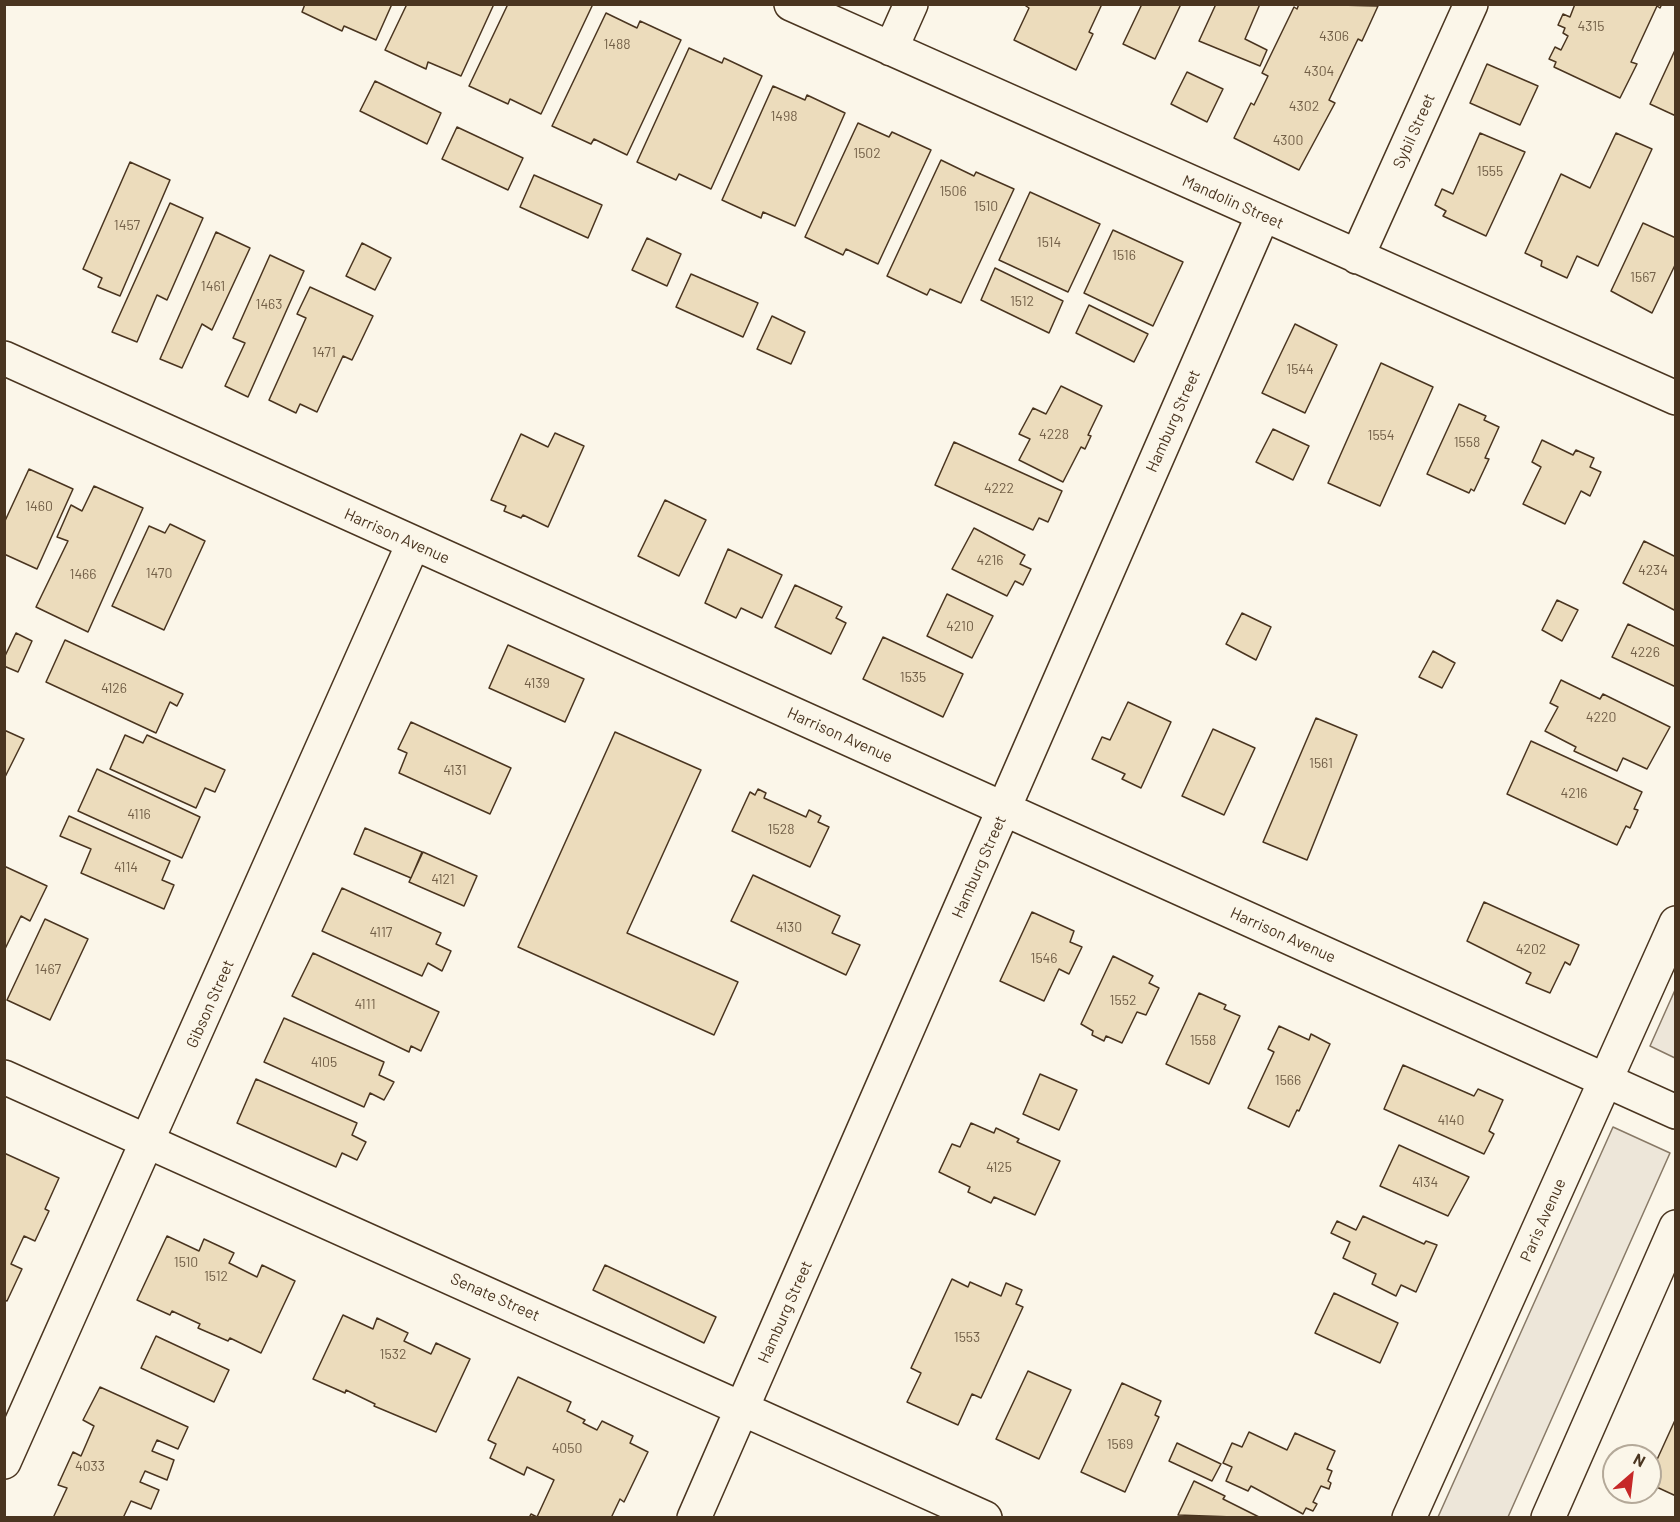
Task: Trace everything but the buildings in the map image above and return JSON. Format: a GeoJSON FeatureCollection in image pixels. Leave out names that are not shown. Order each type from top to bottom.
{"type":"FeatureCollection","features":[{"type":"Feature","properties":{"kind":"street","name":"Mandolin Street"},"geometry":{"type":"LineString","coordinates":[[791,4],[1676,398]]}},
{"type":"Feature","properties":{"kind":"street"},"geometry":{"type":"LineString","coordinates":[[891,49],[911,4]]}},
{"type":"Feature","properties":{"kind":"street","name":"Sybil Street"},"geometry":{"type":"LineString","coordinates":[[1358,257],[1471,4]]}},
{"type":"Feature","properties":{"kind":"street","name":"Hamburg Street"},"geometry":{"type":"LineString","coordinates":[[694,1518],[1263,215]]}},
{"type":"Feature","properties":{"kind":"street","name":"Harrison Avenue"},"geometry":{"type":"LineString","coordinates":[[4,358],[1676,1112]]}},
{"type":"Feature","properties":{"kind":"street","name":"Gibson Street"},"geometry":{"type":"LineString","coordinates":[[4,1462],[149,1142],[413,544]]}},
{"type":"Feature","properties":{"kind":"street","name":"Paris Avenue"},"geometry":{"type":"LineString","coordinates":[[1409,1518],[1676,923]]}},
{"type":"Feature","properties":{"kind":"street","name":"Senate Street"},"geometry":{"type":"LineString","coordinates":[[4,1077],[985,1518]]}},
{"type":"Feature","properties":{"kind":"street"},"geometry":{"type":"LineString","coordinates":[[1555,1512],[1676,1227]]}},
{"type":"Feature","properties":{"kind":"shaded area"},"geometry":{"type":"Polygon","coordinates":[[[1675,990],[1675,1058],[1650,1046],[1675,990]]]}},
{"type":"Feature","properties":{"kind":"shaded area"},"geometry":{"type":"Polygon","coordinates":[[[1613,1127],[1670,1153],[1508,1517],[1438,1517],[1613,1127]]]}}]}
